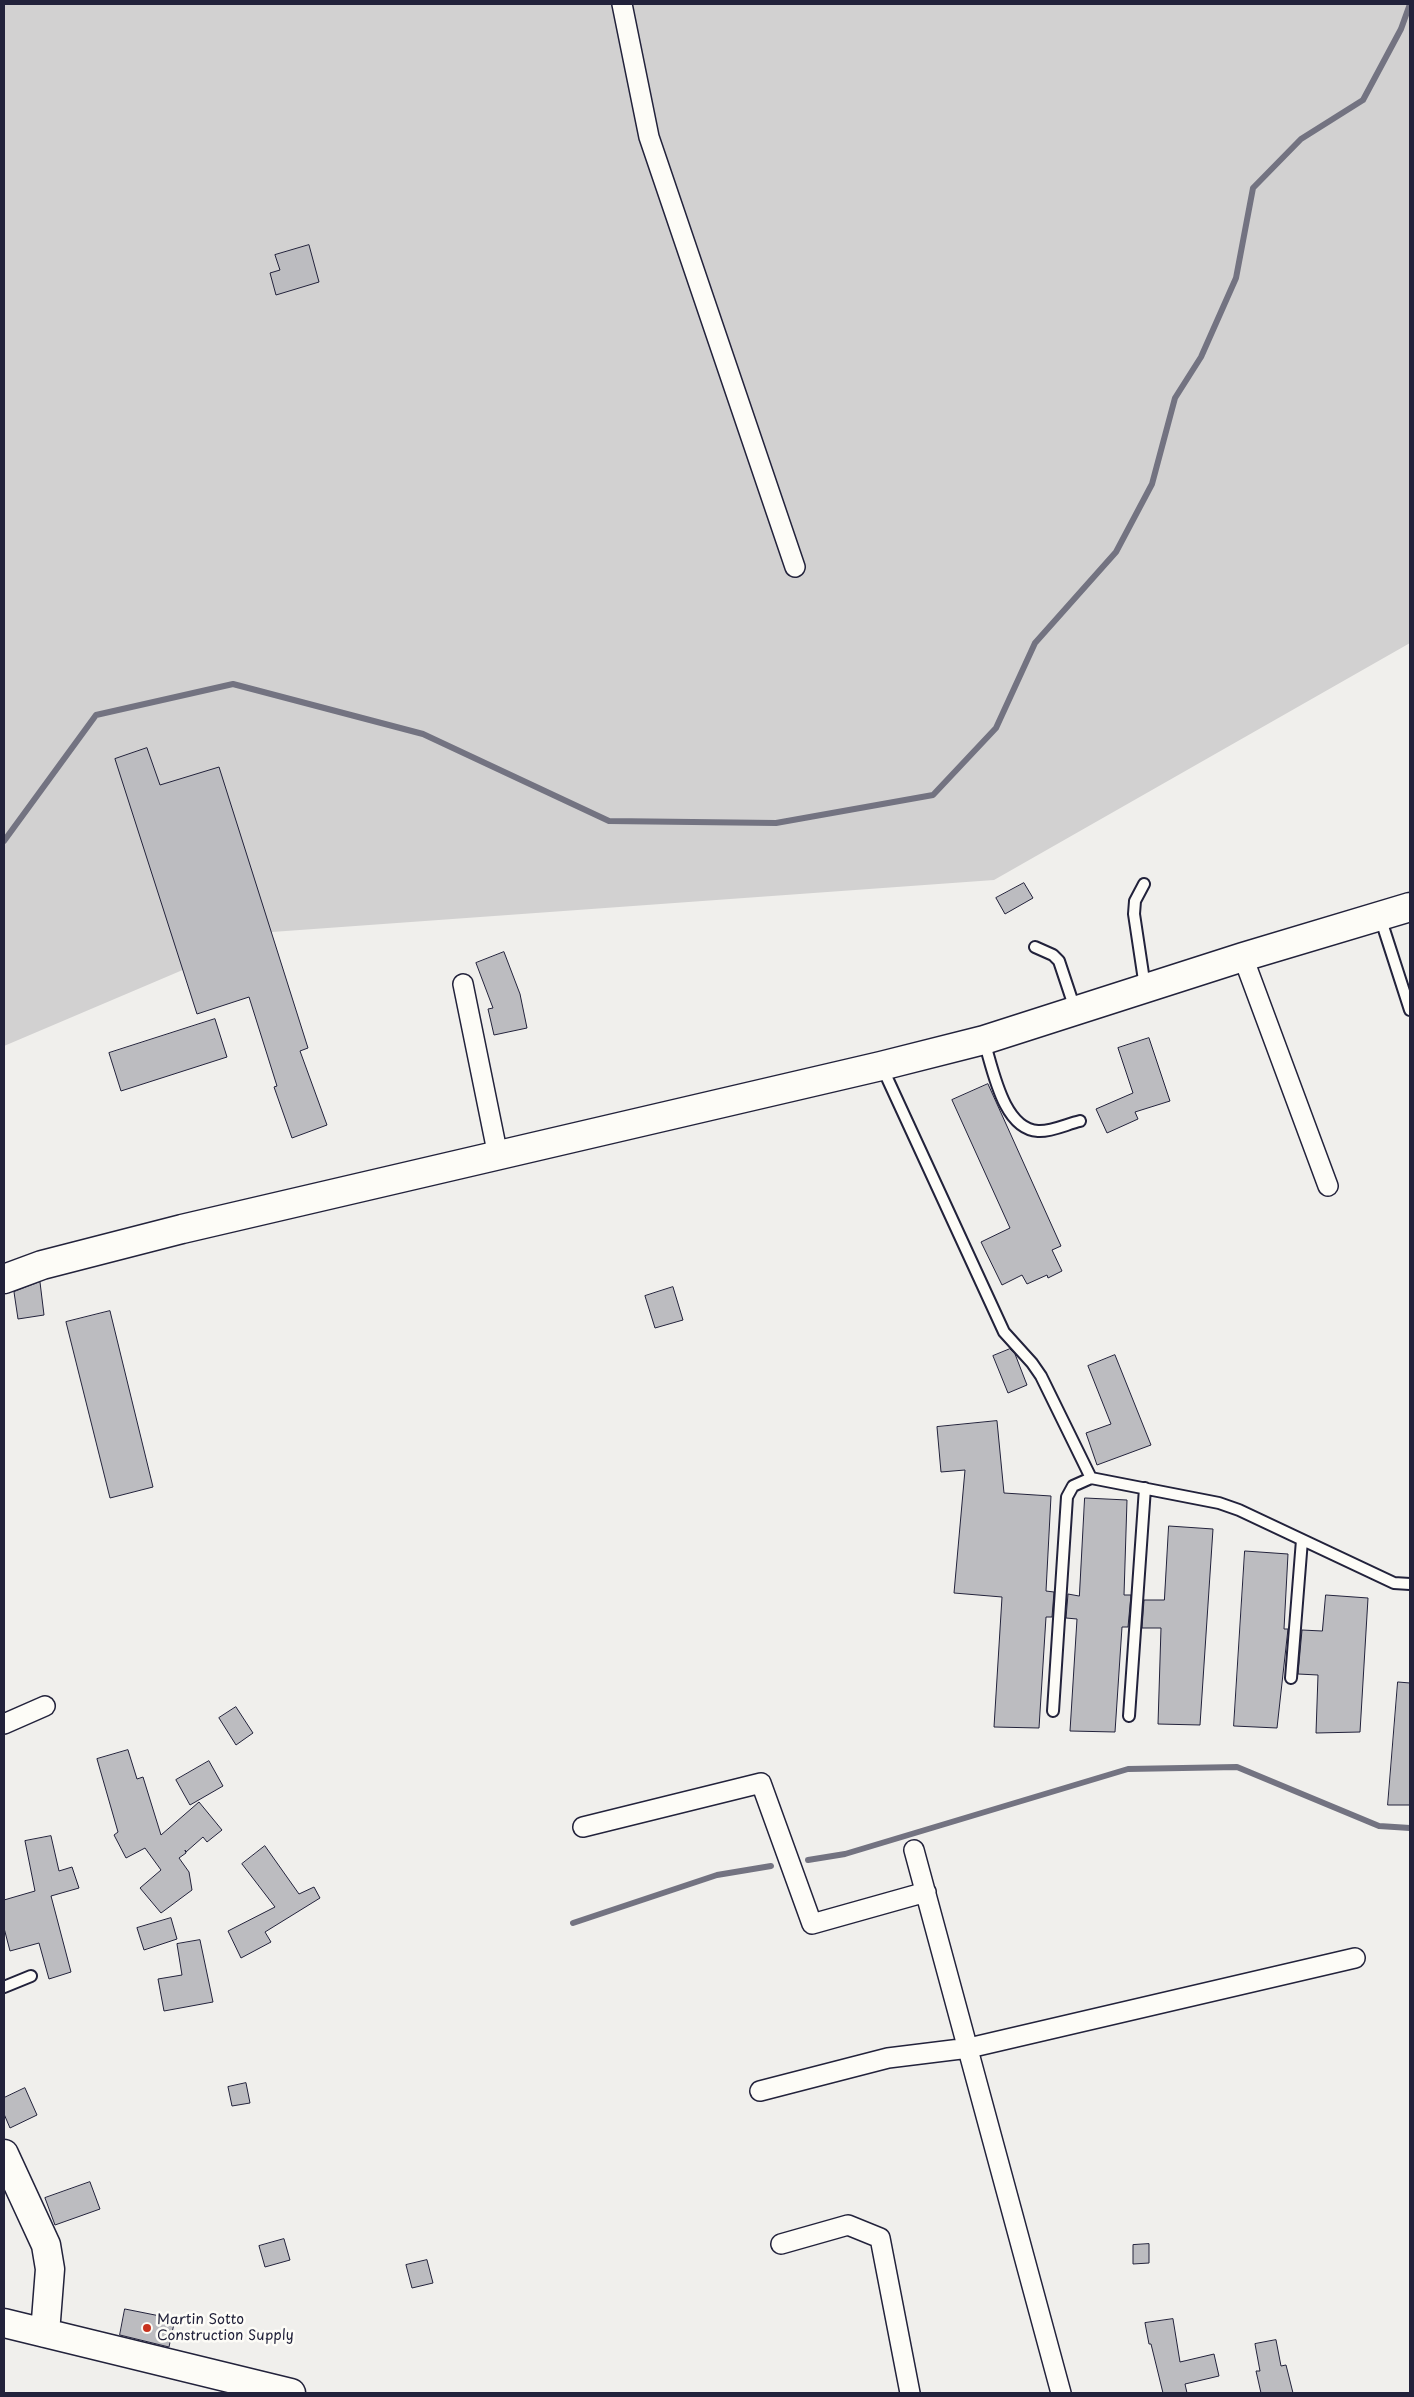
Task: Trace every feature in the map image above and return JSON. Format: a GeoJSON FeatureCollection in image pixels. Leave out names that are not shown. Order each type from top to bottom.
{"type":"FeatureCollection","features":[{"type":"Feature","properties":{"kind":"street"},"geometry":{"type":"LineString","coordinates":[[622,4],[649,137],[795,567]]}},
{"type":"Feature","properties":{"kind":"street"},"geometry":{"type":"LineString","coordinates":[[4,1279],[42,1265],[182,1229],[881,1066],[984,1040],[1243,956],[1410,907]]}},
{"type":"Feature","properties":{"kind":"street"},"geometry":{"type":"LineString","coordinates":[[1243,956],[1328,1186]]}},
{"type":"Feature","properties":{"kind":"street"},"geometry":{"type":"LineString","coordinates":[[463,984],[498,1156]]}},
{"type":"Feature","properties":{"kind":"street"},"geometry":{"type":"LineString","coordinates":[[4,1724],[45,1706]]}},
{"type":"Feature","properties":{"kind":"street"},"geometry":{"type":"LineString","coordinates":[[583,1827],[761,1783],[812,1924],[926,1892]]}},
{"type":"Feature","properties":{"kind":"street"},"geometry":{"type":"LineString","coordinates":[[914,1850],[1061,2393]]}},
{"type":"Feature","properties":{"kind":"street"},"geometry":{"type":"LineString","coordinates":[[760,2092],[888,2058],[969,2048],[1355,1958]]}},
{"type":"Feature","properties":{"kind":"street"},"geometry":{"type":"LineString","coordinates":[[4,2154],[46,2245],[50,2269],[45,2333]]}},
{"type":"Feature","properties":{"kind":"street"},"geometry":{"type":"LineString","coordinates":[[781,2244],[848,2224],[880,2238],[910,2393]]}},
{"type":"Feature","properties":{"kind":"street"},"geometry":{"type":"LineString","coordinates":[[4,2323],[290,2393]]}},
{"type":"Feature","properties":{"kind":"lane"},"geometry":{"type":"LineString","coordinates":[[1144,884],[1135,901],[1134,914],[1145,988]]}},
{"type":"Feature","properties":{"kind":"lane"},"geometry":{"type":"LineString","coordinates":[[1380,917],[1410,1010]]}},
{"type":"Feature","properties":{"kind":"lane"},"geometry":{"type":"LineString","coordinates":[[1035,947],[1053,955],[1059,962],[1076,1010]]}},
{"type":"Feature","properties":{"kind":"lane"},"geometry":{"type":"LineString","coordinates":[[984,1040],[1008,1113],[1021,1127],[1039,1132],[1080,1121]]}},
{"type":"Feature","properties":{"kind":"lane"},"geometry":{"type":"LineString","coordinates":[[881,1066],[1004,1332],[1041,1376],[1091,1478]]}},
{"type":"Feature","properties":{"kind":"lane"},"geometry":{"type":"LineString","coordinates":[[1053,1711],[1067,1497],[1073,1486],[1091,1478],[1226,1505],[1394,1583],[1410,1584]]}},
{"type":"Feature","properties":{"kind":"lane"},"geometry":{"type":"LineString","coordinates":[[1128,1716],[1144,1488]]}},
{"type":"Feature","properties":{"kind":"lane"},"geometry":{"type":"LineString","coordinates":[[1291,1678],[1302,1540]]}},
{"type":"Feature","properties":{"kind":"lane"},"geometry":{"type":"LineString","coordinates":[[4,1987],[31,1976]]}},
{"type":"Feature","properties":{"kind":"shaded area"},"geometry":{"type":"Polygon","coordinates":[[[4,4],[1410,4],[1410,643],[994,880],[272,932],[4,1046],[4,4]]]}},
{"type":"Feature","properties":{"kind":"building"},"geometry":{"type":"Polygon","coordinates":[[[309,245],[319,282],[276,295],[270,273],[280,270],[275,255],[309,245]]]}},
{"type":"Feature","properties":{"kind":"building"},"geometry":{"type":"Polygon","coordinates":[[[147,748],[160,785],[219,767],[308,1048],[300,1051],[327,1125],[292,1138],[274,1087],[277,1086],[249,997],[197,1014],[115,759],[147,748]]]}},
{"type":"Feature","properties":{"kind":"building"},"geometry":{"type":"Polygon","coordinates":[[[1024,883],[1033,898],[1005,914],[996,898],[1024,883]]]}},
{"type":"Feature","properties":{"kind":"building"},"geometry":{"type":"Polygon","coordinates":[[[504,952],[520,994],[527,1028],[494,1035],[488,1009],[493,1008],[476,963],[504,952]]]}},
{"type":"Feature","properties":{"kind":"building"},"geometry":{"type":"Polygon","coordinates":[[[215,1019],[227,1057],[121,1091],[109,1053],[215,1019]]]}},
{"type":"Feature","properties":{"kind":"building"},"geometry":{"type":"Polygon","coordinates":[[[1149,1038],[1170,1101],[1135,1112],[1138,1119],[1107,1133],[1096,1109],[1133,1093],[1118,1048],[1149,1038]]]}},
{"type":"Feature","properties":{"kind":"building"},"geometry":{"type":"Polygon","coordinates":[[[988,1084],[1061,1246],[1052,1250],[1062,1271],[1048,1278],[1047,1275],[1027,1284],[1022,1275],[1002,1285],[981,1242],[1010,1228],[952,1100],[988,1084]]]}},
{"type":"Feature","properties":{"kind":"building"},"geometry":{"type":"Polygon","coordinates":[[[40,1282],[44,1315],[18,1319],[14,1292],[40,1282]]]}},
{"type":"Feature","properties":{"kind":"building"},"geometry":{"type":"Polygon","coordinates":[[[673,1287],[683,1320],[655,1328],[645,1296],[673,1287]]]}},
{"type":"Feature","properties":{"kind":"building"},"geometry":{"type":"Polygon","coordinates":[[[110,1311],[153,1487],[110,1498],[66,1322],[110,1311]]]}},
{"type":"Feature","properties":{"kind":"building"},"geometry":{"type":"Polygon","coordinates":[[[1010,1349],[1015,1354],[1027,1385],[1008,1393],[993,1356],[1010,1349]]]}},
{"type":"Feature","properties":{"kind":"building"},"geometry":{"type":"Polygon","coordinates":[[[1115,1355],[1151,1445],[1097,1465],[1086,1433],[1111,1424],[1088,1366],[1115,1355]]]}},
{"type":"Feature","properties":{"kind":"building"},"geometry":{"type":"Polygon","coordinates":[[[997,1421],[1004,1493],[1051,1496],[1046,1591],[1054,1592],[1052,1617],[1046,1617],[1039,1728],[994,1727],[1002,1597],[954,1593],[965,1470],[941,1472],[937,1427],[997,1421]]]}},
{"type":"Feature","properties":{"kind":"building"},"geometry":{"type":"Polygon","coordinates":[[[1085,1498],[1127,1500],[1124,1595],[1131,1595],[1128,1627],[1122,1627],[1115,1732],[1070,1731],[1077,1619],[1066,1618],[1068,1594],[1079,1596],[1085,1498]]]}},
{"type":"Feature","properties":{"kind":"building"},"geometry":{"type":"Polygon","coordinates":[[[1169,1526],[1213,1529],[1200,1725],[1158,1724],[1161,1628],[1142,1628],[1144,1600],[1164,1600],[1169,1526]]]}},
{"type":"Feature","properties":{"kind":"building"},"geometry":{"type":"Polygon","coordinates":[[[1245,1551],[1288,1554],[1284,1629],[1288,1629],[1277,1728],[1234,1726],[1245,1551]]]}},
{"type":"Feature","properties":{"kind":"building"},"geometry":{"type":"Polygon","coordinates":[[[1326,1595],[1368,1598],[1360,1732],[1316,1733],[1318,1675],[1298,1674],[1302,1630],[1322,1631],[1326,1595]]]}},
{"type":"Feature","properties":{"kind":"building"},"geometry":{"type":"Polygon","coordinates":[[[1398,1682],[1410,1683],[1410,1805],[1388,1805],[1398,1682]]]}},
{"type":"Feature","properties":{"kind":"building"},"geometry":{"type":"Polygon","coordinates":[[[236,1707],[253,1733],[236,1745],[219,1718],[236,1707]]]}},
{"type":"Feature","properties":{"kind":"building"},"geometry":{"type":"Polygon","coordinates":[[[128,1750],[137,1779],[143,1777],[161,1835],[199,1802],[222,1830],[207,1842],[203,1837],[186,1852],[185,1850],[186,1853],[179,1858],[189,1872],[192,1890],[161,1913],[140,1888],[161,1870],[145,1848],[126,1858],[114,1835],[118,1832],[97,1759],[128,1750]]]}},
{"type":"Feature","properties":{"kind":"building"},"geometry":{"type":"Polygon","coordinates":[[[209,1761],[223,1786],[190,1805],[176,1780],[209,1761]]]}},
{"type":"Feature","properties":{"kind":"building"},"geometry":{"type":"Polygon","coordinates":[[[51,1836],[59,1871],[72,1867],[79,1888],[51,1896],[71,1972],[49,1979],[39,1943],[10,1951],[4,1928],[4,1900],[35,1891],[25,1841],[51,1836]]]}},
{"type":"Feature","properties":{"kind":"building"},"geometry":{"type":"Polygon","coordinates":[[[265,1846],[299,1894],[314,1887],[320,1898],[265,1932],[271,1942],[241,1958],[228,1931],[275,1907],[242,1864],[265,1846]]]}},
{"type":"Feature","properties":{"kind":"building"},"geometry":{"type":"Polygon","coordinates":[[[171,1918],[177,1939],[144,1950],[137,1928],[171,1918]]]}},
{"type":"Feature","properties":{"kind":"building"},"geometry":{"type":"Polygon","coordinates":[[[200,1940],[213,2002],[164,2011],[158,1979],[182,1975],[177,1944],[200,1940]]]}},
{"type":"Feature","properties":{"kind":"building"},"geometry":{"type":"Polygon","coordinates":[[[246,2083],[250,2103],[232,2106],[228,2087],[246,2083]]]}},
{"type":"Feature","properties":{"kind":"building"},"geometry":{"type":"Polygon","coordinates":[[[25,2088],[37,2115],[10,2128],[4,2114],[4,2098],[25,2088]]]}},
{"type":"Feature","properties":{"kind":"building"},"geometry":{"type":"Polygon","coordinates":[[[90,2182],[100,2209],[55,2225],[45,2198],[90,2182]]]}},
{"type":"Feature","properties":{"kind":"building"},"geometry":{"type":"Polygon","coordinates":[[[284,2239],[290,2260],[265,2267],[259,2246],[284,2239]]]}},
{"type":"Feature","properties":{"kind":"building"},"geometry":{"type":"Polygon","coordinates":[[[1149,2244],[1149,2263],[1133,2264],[1133,2245],[1149,2244]]]}},
{"type":"Feature","properties":{"kind":"building"},"geometry":{"type":"Polygon","coordinates":[[[427,2260],[433,2283],[412,2288],[406,2265],[427,2260]]]}},
{"type":"Feature","properties":{"kind":"building","name":"Martin Sotto Construction Supply"},"geometry":{"type":"Polygon","coordinates":[[[125,2309],[175,2319],[169,2347],[120,2335],[125,2309]]]}},
{"type":"Feature","properties":{"kind":"building"},"geometry":{"type":"Polygon","coordinates":[[[1173,2319],[1180,2362],[1214,2354],[1219,2376],[1185,2384],[1187,2393],[1163,2393],[1145,2323],[1173,2319]]]}},
{"type":"Feature","properties":{"kind":"building"},"geometry":{"type":"Polygon","coordinates":[[[1276,2340],[1281,2366],[1286,2365],[1293,2393],[1261,2393],[1256,2371],[1260,2371],[1255,2344],[1276,2340]]]}},
{"type":"Feature","properties":{"kind":"waterway"},"geometry":{"type":"LineString","coordinates":[[4,841],[96,715],[233,684],[423,734],[609,821],[776,823],[933,795],[996,728],[1035,643],[1116,552],[1152,484],[1175,398],[1201,357],[1236,278],[1253,188],[1301,139],[1363,100],[1401,29],[1410,4]]}},
{"type":"Feature","properties":{"kind":"waterway"},"geometry":{"type":"LineString","coordinates":[[808,1860],[845,1854],[1128,1769],[1237,1767],[1379,1826],[1410,1828]]}},
{"type":"Feature","properties":{"kind":"waterway"},"geometry":{"type":"LineString","coordinates":[[573,1923],[717,1875],[771,1866]]}},
{"type":"Feature","properties":{"kind":"place","name":"Martin Sotto Construction Supply"},"geometry":{"type":"Point","coordinates":[147,2328]}}]}
